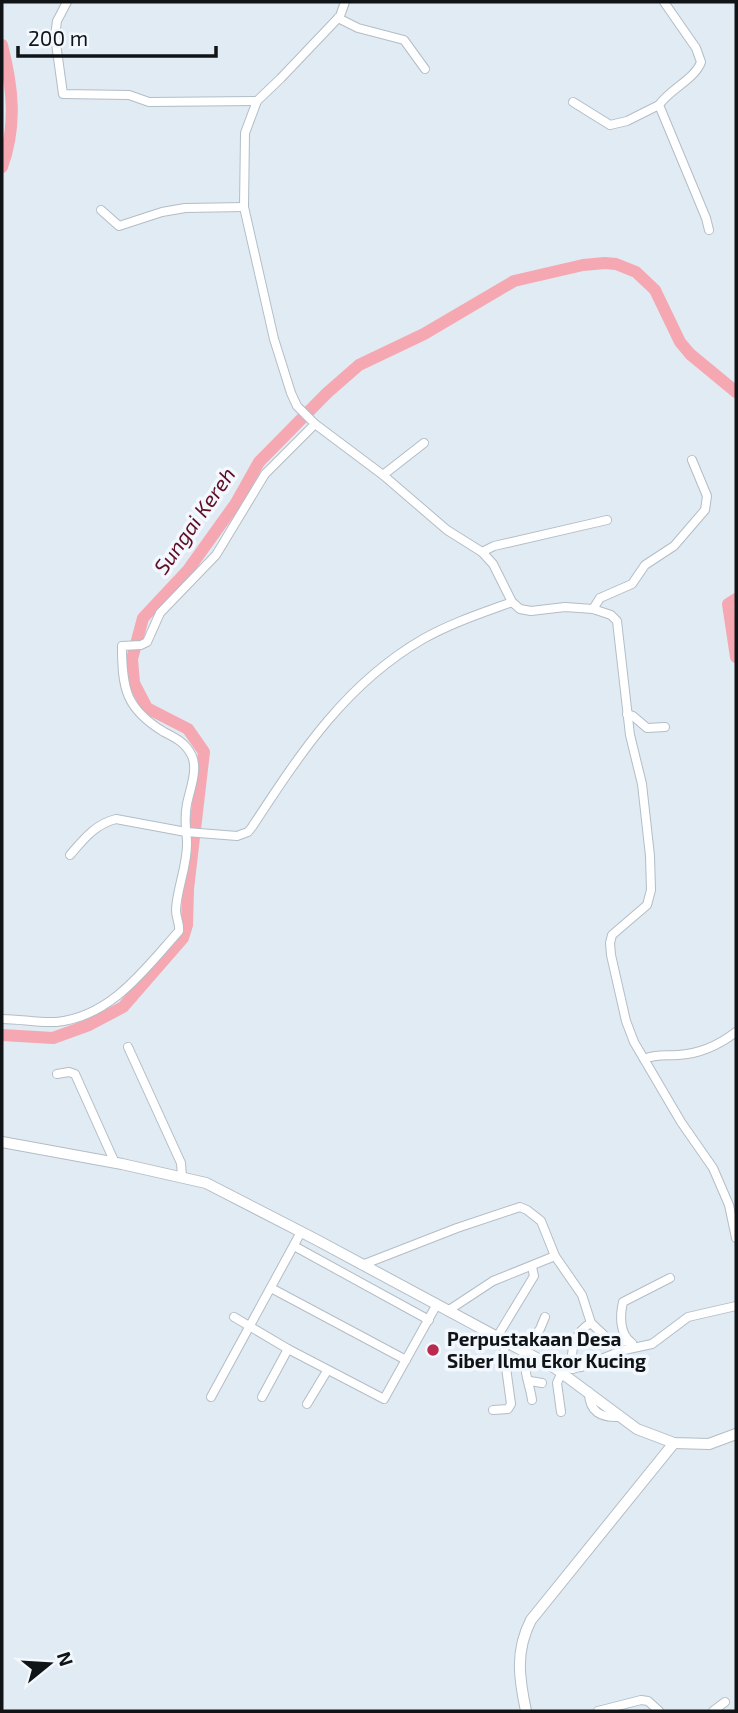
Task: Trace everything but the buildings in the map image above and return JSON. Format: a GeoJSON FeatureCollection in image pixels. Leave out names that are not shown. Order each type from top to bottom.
{"type":"FeatureCollection","features":[{"type":"Feature","properties":{"kind":"street"},"geometry":{"type":"LineString","coordinates":[[67,2],[57,21],[55,36],[63,94],[129,95],[149,102],[257,100]]}},
{"type":"Feature","properties":{"kind":"street"},"geometry":{"type":"LineString","coordinates":[[345,2],[338,18],[257,100],[245,133],[244,207],[279,356],[291,393],[309,419],[383,475],[447,530],[482,552],[493,564],[512,603],[520,609],[531,611],[565,607],[593,609],[611,615],[617,621],[627,715],[642,784],[651,890],[647,905],[615,931],[610,943],[626,1021],[634,1042],[681,1122],[713,1168],[729,1205],[736,1238]]}},
{"type":"Feature","properties":{"kind":"street"},"geometry":{"type":"LineString","coordinates":[[573,102],[610,125],[627,121],[659,105],[694,74],[701,62],[696,48],[664,2]]}},
{"type":"Feature","properties":{"kind":"street"},"geometry":{"type":"LineString","coordinates":[[338,18],[358,28],[404,40],[425,69]]}},
{"type":"Feature","properties":{"kind":"street"},"geometry":{"type":"LineString","coordinates":[[659,105],[709,230]]}},
{"type":"Feature","properties":{"kind":"street"},"geometry":{"type":"LineString","coordinates":[[102,210],[119,226],[162,212],[185,208],[244,207]]}},
{"type":"Feature","properties":{"kind":"street"},"geometry":{"type":"LineString","coordinates":[[2,1019],[47,1022],[69,1019],[97,1008],[115,998],[148,968],[180,929],[176,909],[192,833],[184,819],[193,775],[193,758],[181,741],[139,715],[125,686],[122,646],[141,645],[148,640],[151,628],[160,613],[216,555],[265,474],[309,419]]}},
{"type":"Feature","properties":{"kind":"street"},"geometry":{"type":"LineString","coordinates":[[383,475],[424,443]]}},
{"type":"Feature","properties":{"kind":"street"},"geometry":{"type":"LineString","coordinates":[[593,609],[600,598],[632,584],[645,565],[674,546],[705,510],[707,496],[692,460]]}},
{"type":"Feature","properties":{"kind":"street"},"geometry":{"type":"LineString","coordinates":[[482,552],[607,520]]}},
{"type":"Feature","properties":{"kind":"street"},"geometry":{"type":"LineString","coordinates":[[70,855],[88,834],[113,819],[192,833],[237,836],[248,832],[303,750],[348,695],[425,638],[466,618],[512,603]]}},
{"type":"Feature","properties":{"kind":"street"},"geometry":{"type":"LineString","coordinates":[[627,715],[633,716],[647,728],[665,727]]}},
{"type":"Feature","properties":{"kind":"street"},"geometry":{"type":"LineString","coordinates":[[643,1059],[655,1055],[696,1052],[716,1045],[736,1032]]}},
{"type":"Feature","properties":{"kind":"street"},"geometry":{"type":"LineString","coordinates":[[128,1047],[181,1164],[182,1177]]}},
{"type":"Feature","properties":{"kind":"street"},"geometry":{"type":"LineString","coordinates":[[57,1074],[75,1074],[114,1163]]}},
{"type":"Feature","properties":{"kind":"street"},"geometry":{"type":"LineString","coordinates":[[2,1142],[206,1183],[561,1371],[637,1429],[674,1443],[709,1444],[736,1434]]}},
{"type":"Feature","properties":{"kind":"street"},"geometry":{"type":"LineString","coordinates":[[362,1265],[517,1207],[527,1210],[539,1219],[555,1256],[582,1295],[591,1323],[608,1339],[642,1345]]}},
{"type":"Feature","properties":{"kind":"street"},"geometry":{"type":"LineString","coordinates":[[211,1397],[301,1232]]}},
{"type":"Feature","properties":{"kind":"street"},"geometry":{"type":"LineString","coordinates":[[294,1246],[429,1320]]}},
{"type":"Feature","properties":{"kind":"street"},"geometry":{"type":"LineString","coordinates":[[449,1310],[484,1286],[555,1256]]}},
{"type":"Feature","properties":{"kind":"street"},"geometry":{"type":"LineString","coordinates":[[493,1410],[508,1409],[510,1406],[501,1339],[534,1276],[532,1267]]}},
{"type":"Feature","properties":{"kind":"street"},"geometry":{"type":"LineString","coordinates":[[630,1342],[624,1332],[621,1317],[623,1301],[670,1278]]}},
{"type":"Feature","properties":{"kind":"street"},"geometry":{"type":"LineString","coordinates":[[271,1288],[406,1360]]}},
{"type":"Feature","properties":{"kind":"street"},"geometry":{"type":"LineString","coordinates":[[233,1317],[327,1371],[384,1399],[437,1304]]}},
{"type":"Feature","properties":{"kind":"street"},"geometry":{"type":"LineString","coordinates":[[561,1371],[654,1343],[688,1317],[736,1306]]}},
{"type":"Feature","properties":{"kind":"street"},"geometry":{"type":"LineString","coordinates":[[532,1400],[530,1381],[525,1373],[526,1352],[545,1317]]}},
{"type":"Feature","properties":{"kind":"street"},"geometry":{"type":"LineString","coordinates":[[573,1369],[572,1348],[585,1325],[591,1323]]}},
{"type":"Feature","properties":{"kind":"street"},"geometry":{"type":"LineString","coordinates":[[262,1397],[288,1349]]}},
{"type":"Feature","properties":{"kind":"street"},"geometry":{"type":"LineString","coordinates":[[307,1404],[327,1371]]}},
{"type":"Feature","properties":{"kind":"street"},"geometry":{"type":"LineString","coordinates":[[561,1371],[557,1383],[561,1412]]}},
{"type":"Feature","properties":{"kind":"street"},"geometry":{"type":"LineString","coordinates":[[530,1381],[542,1383]]}},
{"type":"Feature","properties":{"kind":"street"},"geometry":{"type":"LineString","coordinates":[[526,1711],[519,1665],[522,1642],[531,1620],[674,1443]]}},
{"type":"Feature","properties":{"kind":"street"},"geometry":{"type":"LineString","coordinates":[[598,1711],[641,1700],[648,1701],[659,1711]]}},
{"type":"Feature","properties":{"kind":"street"},"geometry":{"type":"LineString","coordinates":[[713,1711],[725,1703]]}},
{"type":"Feature","properties":{"kind":"waterway","name":"Sungai Kereh"},"geometry":{"type":"LineString","coordinates":[[2,45],[12,106],[10,136],[2,167]]}},
{"type":"Feature","properties":{"kind":"waterway","name":"Sungai Kereh"},"geometry":{"type":"LineString","coordinates":[[2,1035],[53,1038],[89,1025],[123,1007],[183,938],[187,925],[188,889],[204,752],[188,729],[147,708],[134,683],[132,659],[143,618],[188,570],[236,503],[259,462],[327,393],[359,365],[424,334],[514,281],[583,265],[605,263],[616,264],[636,272],[655,290],[680,342],[690,354],[736,392]]}},
{"type":"Feature","properties":{"kind":"waterway","name":"Sungai Kereh"},"geometry":{"type":"LineString","coordinates":[[736,599],[728,604],[736,657]]}},
{"type":"Feature","properties":{"kind":"place","name":"Perpustakaan Desa Siber Ilmu Ekor Kucing"},"geometry":{"type":"Point","coordinates":[433,1350]}}]}
